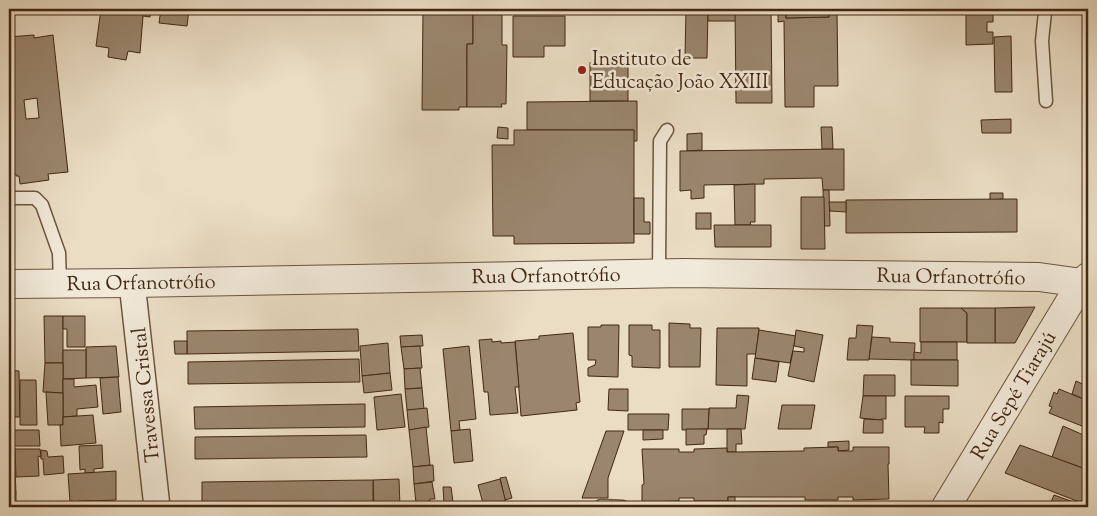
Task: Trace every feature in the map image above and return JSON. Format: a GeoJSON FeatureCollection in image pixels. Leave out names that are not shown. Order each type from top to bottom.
{"type":"FeatureCollection","features":[{"type":"Feature","properties":{"kind":"street","name":"Rua Sepé Tiarajú"},"geometry":{"type":"LineString","coordinates":[[946,507],[1086,282],[1088,256]]}},
{"type":"Feature","properties":{"kind":"street","name":"Rua Orfanotrófio"},"geometry":{"type":"LineString","coordinates":[[9,284],[659,273],[1039,277],[1086,282]]}},
{"type":"Feature","properties":{"kind":"street","name":"Travessa Cristal"},"geometry":{"type":"LineString","coordinates":[[132,283],[157,507]]}},
{"type":"Feature","properties":{"kind":"lane"},"geometry":{"type":"LineString","coordinates":[[1046,101],[1042,41],[1045,12],[1048,9]]}},
{"type":"Feature","properties":{"kind":"lane"},"geometry":{"type":"LineString","coordinates":[[659,273],[660,141],[667,130]]}},
{"type":"Feature","properties":{"kind":"lane"},"geometry":{"type":"LineString","coordinates":[[9,198],[35,198],[42,205],[59,253],[60,284]]}},
{"type":"Feature","properties":{"kind":"lane"},"geometry":{"type":"LineString","coordinates":[[601,506],[623,507]]}},
{"type":"Feature","properties":{"kind":"building"},"geometry":{"type":"Polygon","coordinates":[[[101,9],[151,9],[150,17],[143,16],[140,53],[128,51],[126,60],[108,57],[109,48],[96,46],[101,9]]]}},
{"type":"Feature","properties":{"kind":"building"},"geometry":{"type":"Polygon","coordinates":[[[161,9],[189,9],[187,26],[159,23],[161,9]]]}},
{"type":"Feature","properties":{"kind":"building"},"geometry":{"type":"Polygon","coordinates":[[[423,9],[473,9],[473,44],[467,44],[467,107],[459,107],[459,110],[422,110],[423,9]]]}},
{"type":"Feature","properties":{"kind":"building"},"geometry":{"type":"Polygon","coordinates":[[[473,9],[502,9],[502,45],[507,45],[506,104],[501,104],[502,107],[467,107],[467,44],[473,44],[473,9]]]}},
{"type":"Feature","properties":{"kind":"building"},"geometry":{"type":"Polygon","coordinates":[[[686,9],[708,9],[707,58],[685,58],[686,9]]]}},
{"type":"Feature","properties":{"kind":"building"},"geometry":{"type":"Polygon","coordinates":[[[708,9],[735,9],[736,21],[708,21],[708,9]]]}},
{"type":"Feature","properties":{"kind":"building"},"geometry":{"type":"Polygon","coordinates":[[[735,9],[771,9],[772,103],[736,103],[735,9]]]}},
{"type":"Feature","properties":{"kind":"building"},"geometry":{"type":"Polygon","coordinates":[[[778,9],[786,9],[786,18],[829,17],[828,14],[837,13],[838,86],[814,86],[814,107],[785,107],[784,21],[778,22],[778,9]]]}},
{"type":"Feature","properties":{"kind":"building"},"geometry":{"type":"Polygon","coordinates":[[[786,9],[828,9],[829,17],[786,18],[786,9]]]}},
{"type":"Feature","properties":{"kind":"building"},"geometry":{"type":"Polygon","coordinates":[[[966,9],[993,9],[993,22],[987,22],[987,32],[993,32],[993,44],[966,45],[966,9]]]}},
{"type":"Feature","properties":{"kind":"building"},"geometry":{"type":"Polygon","coordinates":[[[513,16],[565,16],[565,46],[544,46],[544,57],[513,57],[513,16]]]}},
{"type":"Feature","properties":{"kind":"building"},"geometry":{"type":"Polygon","coordinates":[[[34,35],[34,38],[53,35],[68,172],[48,174],[49,180],[20,184],[19,176],[16,176],[16,174],[9,175],[9,37],[34,35]],[[37,98],[24,100],[26,119],[39,118],[37,98]]]}},
{"type":"Feature","properties":{"kind":"building"},"geometry":{"type":"Polygon","coordinates":[[[1011,36],[1012,92],[995,92],[994,37],[1011,36]]]}},
{"type":"Feature","properties":{"kind":"building"},"geometry":{"type":"Polygon","coordinates":[[[590,63],[628,63],[628,101],[590,101],[590,63]]]}},
{"type":"Feature","properties":{"kind":"building"},"geometry":{"type":"Polygon","coordinates":[[[637,101],[637,141],[633,141],[634,130],[527,130],[527,102],[637,101]]]}},
{"type":"Feature","properties":{"kind":"building"},"geometry":{"type":"Polygon","coordinates":[[[1011,119],[1011,133],[982,133],[981,120],[1011,119]]]}},
{"type":"Feature","properties":{"kind":"building"},"geometry":{"type":"Polygon","coordinates":[[[498,127],[508,128],[508,139],[497,138],[498,127]]]}},
{"type":"Feature","properties":{"kind":"building"},"geometry":{"type":"Polygon","coordinates":[[[821,127],[832,127],[833,149],[822,149],[821,127]]]}},
{"type":"Feature","properties":{"kind":"building"},"geometry":{"type":"Polygon","coordinates":[[[514,130],[634,130],[634,243],[514,244],[514,236],[493,236],[492,145],[514,145],[514,130]]]}},
{"type":"Feature","properties":{"kind":"building"},"geometry":{"type":"Polygon","coordinates":[[[702,133],[702,150],[687,151],[687,134],[702,133]]]}},
{"type":"Feature","properties":{"kind":"building"},"geometry":{"type":"Polygon","coordinates":[[[844,149],[844,190],[823,190],[822,178],[764,179],[764,184],[704,185],[704,198],[691,199],[691,190],[680,191],[680,151],[844,149]]]}},
{"type":"Feature","properties":{"kind":"building"},"geometry":{"type":"Polygon","coordinates":[[[755,184],[755,222],[750,222],[751,225],[735,225],[734,185],[755,184]]]}},
{"type":"Feature","properties":{"kind":"building"},"geometry":{"type":"Polygon","coordinates":[[[823,190],[829,190],[830,226],[824,226],[823,190]]]}},
{"type":"Feature","properties":{"kind":"building"},"geometry":{"type":"Polygon","coordinates":[[[990,193],[1003,193],[1003,199],[990,200],[990,193]]]}},
{"type":"Feature","properties":{"kind":"building"},"geometry":{"type":"Polygon","coordinates":[[[801,197],[824,197],[825,249],[801,249],[801,197]]]}},
{"type":"Feature","properties":{"kind":"building"},"geometry":{"type":"Polygon","coordinates":[[[634,198],[644,198],[644,222],[650,222],[650,234],[634,234],[634,198]]]}},
{"type":"Feature","properties":{"kind":"building"},"geometry":{"type":"Polygon","coordinates":[[[1017,199],[1017,232],[846,233],[846,200],[1017,199]]]}},
{"type":"Feature","properties":{"kind":"building"},"geometry":{"type":"Polygon","coordinates":[[[829,202],[846,202],[846,212],[830,211],[829,202]]]}},
{"type":"Feature","properties":{"kind":"building"},"geometry":{"type":"Polygon","coordinates":[[[696,213],[711,213],[711,229],[696,229],[696,213]]]}},
{"type":"Feature","properties":{"kind":"building"},"geometry":{"type":"Polygon","coordinates":[[[714,225],[771,225],[771,247],[715,247],[714,225]]]}},
{"type":"Feature","properties":{"kind":"building"},"geometry":{"type":"Polygon","coordinates":[[[1035,307],[1015,343],[995,343],[995,308],[1035,307]]]}},
{"type":"Feature","properties":{"kind":"building"},"geometry":{"type":"Polygon","coordinates":[[[920,308],[961,308],[967,313],[967,342],[920,342],[920,308]]]}},
{"type":"Feature","properties":{"kind":"building"},"geometry":{"type":"Polygon","coordinates":[[[961,308],[995,308],[995,343],[967,343],[967,313],[961,308]]]}},
{"type":"Feature","properties":{"kind":"building"},"geometry":{"type":"Polygon","coordinates":[[[44,316],[63,316],[63,363],[45,363],[44,316]]]}},
{"type":"Feature","properties":{"kind":"building"},"geometry":{"type":"Polygon","coordinates":[[[63,316],[85,316],[85,347],[67,347],[67,329],[63,329],[63,316]]]}},
{"type":"Feature","properties":{"kind":"building"},"geometry":{"type":"Polygon","coordinates":[[[669,323],[690,324],[690,328],[701,328],[700,367],[669,367],[669,323]]]}},
{"type":"Feature","properties":{"kind":"building"},"geometry":{"type":"Polygon","coordinates":[[[601,325],[619,325],[618,377],[588,376],[588,368],[595,365],[596,360],[588,360],[588,327],[601,327],[601,325]]]}},
{"type":"Feature","properties":{"kind":"building"},"geometry":{"type":"Polygon","coordinates":[[[629,325],[652,325],[652,330],[660,330],[660,368],[632,367],[632,356],[629,355],[629,325]]]}},
{"type":"Feature","properties":{"kind":"building"},"geometry":{"type":"Polygon","coordinates":[[[857,325],[873,326],[869,360],[847,360],[849,338],[856,338],[857,325]]]}},
{"type":"Feature","properties":{"kind":"building"},"geometry":{"type":"Polygon","coordinates":[[[717,328],[759,328],[756,354],[747,354],[747,386],[716,385],[717,328]]]}},
{"type":"Feature","properties":{"kind":"building"},"geometry":{"type":"Polygon","coordinates":[[[358,329],[359,351],[187,354],[187,331],[358,329]]]}},
{"type":"Feature","properties":{"kind":"building"},"geometry":{"type":"Polygon","coordinates":[[[759,330],[796,336],[790,363],[755,358],[759,330]]]}},
{"type":"Feature","properties":{"kind":"building"},"geometry":{"type":"Polygon","coordinates":[[[796,330],[823,335],[814,382],[788,376],[793,351],[804,352],[804,348],[794,346],[796,330]]]}},
{"type":"Feature","properties":{"kind":"building"},"geometry":{"type":"Polygon","coordinates":[[[573,333],[580,402],[576,403],[577,410],[521,416],[515,341],[539,339],[539,336],[573,333]]]}},
{"type":"Feature","properties":{"kind":"building"},"geometry":{"type":"Polygon","coordinates":[[[422,335],[423,346],[401,347],[400,336],[422,335]]]}},
{"type":"Feature","properties":{"kind":"building"},"geometry":{"type":"Polygon","coordinates":[[[872,337],[890,338],[890,342],[915,343],[914,360],[869,359],[872,337]]]}},
{"type":"Feature","properties":{"kind":"building"},"geometry":{"type":"Polygon","coordinates":[[[492,339],[492,342],[515,342],[519,387],[515,387],[518,413],[490,415],[488,392],[484,392],[479,340],[492,339]]]}},
{"type":"Feature","properties":{"kind":"building"},"geometry":{"type":"Polygon","coordinates":[[[174,341],[187,341],[187,354],[175,354],[174,341]]]}},
{"type":"Feature","properties":{"kind":"building"},"geometry":{"type":"Polygon","coordinates":[[[921,342],[957,342],[957,360],[914,360],[914,352],[921,353],[921,342]]]}},
{"type":"Feature","properties":{"kind":"building"},"geometry":{"type":"Polygon","coordinates":[[[388,343],[390,373],[362,376],[360,346],[388,343]]]}},
{"type":"Feature","properties":{"kind":"building"},"geometry":{"type":"Polygon","coordinates":[[[116,346],[119,377],[86,378],[86,347],[116,346]]]}},
{"type":"Feature","properties":{"kind":"building"},"geometry":{"type":"Polygon","coordinates":[[[420,346],[422,368],[404,369],[401,347],[420,346]]]}},
{"type":"Feature","properties":{"kind":"building"},"geometry":{"type":"Polygon","coordinates":[[[469,346],[476,419],[459,421],[460,430],[451,431],[443,349],[469,346]]]}},
{"type":"Feature","properties":{"kind":"building"},"geometry":{"type":"Polygon","coordinates":[[[63,350],[86,350],[86,378],[63,379],[63,350]]]}},
{"type":"Feature","properties":{"kind":"building"},"geometry":{"type":"Polygon","coordinates":[[[755,358],[779,362],[776,382],[752,379],[755,358]]]}},
{"type":"Feature","properties":{"kind":"building"},"geometry":{"type":"Polygon","coordinates":[[[359,359],[360,382],[188,384],[188,362],[359,359]]]}},
{"type":"Feature","properties":{"kind":"building"},"geometry":{"type":"Polygon","coordinates":[[[911,360],[958,360],[958,386],[911,385],[911,360]]]}},
{"type":"Feature","properties":{"kind":"building"},"geometry":{"type":"Polygon","coordinates":[[[45,363],[63,363],[63,393],[43,392],[45,363]]]}},
{"type":"Feature","properties":{"kind":"building"},"geometry":{"type":"Polygon","coordinates":[[[420,368],[422,388],[405,389],[404,369],[420,368]]]}},
{"type":"Feature","properties":{"kind":"building"},"geometry":{"type":"Polygon","coordinates":[[[9,370],[19,371],[20,417],[9,417],[9,370]]]}},
{"type":"Feature","properties":{"kind":"building"},"geometry":{"type":"Polygon","coordinates":[[[390,373],[392,390],[364,393],[362,376],[390,373]]]}},
{"type":"Feature","properties":{"kind":"building"},"geometry":{"type":"Polygon","coordinates":[[[864,375],[895,375],[895,396],[863,396],[864,375]]]}},
{"type":"Feature","properties":{"kind":"building"},"geometry":{"type":"Polygon","coordinates":[[[118,377],[121,412],[103,414],[100,378],[118,377]]]}},
{"type":"Feature","properties":{"kind":"building"},"geometry":{"type":"Polygon","coordinates":[[[63,379],[74,379],[74,387],[96,385],[98,407],[77,409],[77,416],[63,417],[63,379]]]}},
{"type":"Feature","properties":{"kind":"building"},"geometry":{"type":"Polygon","coordinates":[[[20,380],[36,380],[37,425],[20,425],[20,380]]]}},
{"type":"Feature","properties":{"kind":"building"},"geometry":{"type":"Polygon","coordinates":[[[1076,381],[1087,386],[1088,401],[1072,394],[1076,381]]]}},
{"type":"Feature","properties":{"kind":"building"},"geometry":{"type":"Polygon","coordinates":[[[422,388],[424,409],[407,410],[405,389],[422,388]]]}},
{"type":"Feature","properties":{"kind":"building"},"geometry":{"type":"Polygon","coordinates":[[[609,389],[628,389],[628,411],[608,410],[609,389]]]}},
{"type":"Feature","properties":{"kind":"building"},"geometry":{"type":"Polygon","coordinates":[[[1059,389],[1088,401],[1087,428],[1049,413],[1052,407],[1049,406],[1054,392],[1057,394],[1059,389]]]}},
{"type":"Feature","properties":{"kind":"building"},"geometry":{"type":"Polygon","coordinates":[[[46,392],[63,393],[63,425],[48,425],[46,392]]]}},
{"type":"Feature","properties":{"kind":"building"},"geometry":{"type":"Polygon","coordinates":[[[401,394],[405,427],[377,430],[374,397],[401,394]]]}},
{"type":"Feature","properties":{"kind":"building"},"geometry":{"type":"Polygon","coordinates":[[[737,395],[749,396],[745,429],[708,429],[709,408],[736,408],[737,395]]]}},
{"type":"Feature","properties":{"kind":"building"},"geometry":{"type":"Polygon","coordinates":[[[863,396],[886,396],[886,419],[860,418],[863,396]]]}},
{"type":"Feature","properties":{"kind":"building"},"geometry":{"type":"Polygon","coordinates":[[[905,396],[949,396],[949,409],[943,409],[943,423],[939,422],[939,433],[924,433],[925,427],[905,427],[905,396]]]}},
{"type":"Feature","properties":{"kind":"building"},"geometry":{"type":"Polygon","coordinates":[[[365,404],[365,427],[195,429],[194,407],[365,404]]]}},
{"type":"Feature","properties":{"kind":"building"},"geometry":{"type":"Polygon","coordinates":[[[782,405],[815,405],[811,429],[778,429],[782,405]]]}},
{"type":"Feature","properties":{"kind":"building"},"geometry":{"type":"Polygon","coordinates":[[[427,408],[429,427],[409,430],[407,410],[427,408]]]}},
{"type":"Feature","properties":{"kind":"building"},"geometry":{"type":"Polygon","coordinates":[[[682,409],[709,409],[708,429],[682,430],[682,409]]]}},
{"type":"Feature","properties":{"kind":"building"},"geometry":{"type":"Polygon","coordinates":[[[628,414],[669,414],[668,430],[628,430],[628,414]]]}},
{"type":"Feature","properties":{"kind":"building"},"geometry":{"type":"Polygon","coordinates":[[[93,415],[96,443],[61,446],[60,425],[63,425],[63,417],[93,415]]]}},
{"type":"Feature","properties":{"kind":"building"},"geometry":{"type":"Polygon","coordinates":[[[864,419],[883,420],[883,433],[863,433],[864,419]]]}},
{"type":"Feature","properties":{"kind":"building"},"geometry":{"type":"Polygon","coordinates":[[[1063,426],[1088,437],[1088,470],[1052,457],[1063,426]]]}},
{"type":"Feature","properties":{"kind":"building"},"geometry":{"type":"Polygon","coordinates":[[[426,427],[430,465],[413,467],[409,430],[426,427]]]}},
{"type":"Feature","properties":{"kind":"building"},"geometry":{"type":"Polygon","coordinates":[[[470,429],[473,461],[454,463],[451,431],[470,429]]]}},
{"type":"Feature","properties":{"kind":"building"},"geometry":{"type":"Polygon","coordinates":[[[686,429],[707,429],[706,435],[704,435],[704,444],[686,445],[686,429]]]}},
{"type":"Feature","properties":{"kind":"building"},"geometry":{"type":"Polygon","coordinates":[[[727,429],[741,429],[742,444],[736,444],[736,452],[727,452],[727,429]]]}},
{"type":"Feature","properties":{"kind":"building"},"geometry":{"type":"Polygon","coordinates":[[[14,430],[39,430],[40,446],[14,446],[14,430]]]}},
{"type":"Feature","properties":{"kind":"building"},"geometry":{"type":"Polygon","coordinates":[[[643,430],[663,430],[663,439],[643,440],[643,430]]]}},
{"type":"Feature","properties":{"kind":"building"},"geometry":{"type":"Polygon","coordinates":[[[606,431],[624,431],[608,478],[608,498],[582,498],[606,431]]]}},
{"type":"Feature","properties":{"kind":"building"},"geometry":{"type":"Polygon","coordinates":[[[366,435],[367,457],[195,459],[195,437],[366,435]]]}},
{"type":"Feature","properties":{"kind":"building"},"geometry":{"type":"Polygon","coordinates":[[[849,441],[849,450],[838,451],[838,447],[828,447],[828,442],[849,441]]]}},
{"type":"Feature","properties":{"kind":"building"},"geometry":{"type":"Polygon","coordinates":[[[9,445],[14,445],[16,493],[9,493],[9,445]]]}},
{"type":"Feature","properties":{"kind":"building"},"geometry":{"type":"Polygon","coordinates":[[[102,445],[103,468],[94,469],[94,473],[85,473],[85,469],[80,470],[79,446],[102,445]]]}},
{"type":"Feature","properties":{"kind":"building"},"geometry":{"type":"Polygon","coordinates":[[[1020,445],[1088,470],[1087,505],[1005,473],[1020,445]]]}},
{"type":"Feature","properties":{"kind":"building"},"geometry":{"type":"Polygon","coordinates":[[[838,447],[838,451],[853,451],[853,447],[889,447],[889,499],[853,500],[853,497],[838,497],[838,500],[805,500],[805,497],[728,497],[728,501],[694,501],[694,498],[679,498],[679,501],[642,502],[642,485],[644,484],[642,449],[679,449],[679,452],[694,452],[694,449],[727,448],[727,452],[736,452],[804,451],[804,448],[838,447]]]}},
{"type":"Feature","properties":{"kind":"building"},"geometry":{"type":"Polygon","coordinates":[[[15,449],[40,449],[41,457],[38,456],[39,476],[16,477],[15,449]]]}},
{"type":"Feature","properties":{"kind":"building"},"geometry":{"type":"Polygon","coordinates":[[[41,450],[47,451],[48,457],[63,456],[64,473],[44,475],[41,450]]]}},
{"type":"Feature","properties":{"kind":"building"},"geometry":{"type":"Polygon","coordinates":[[[433,465],[434,481],[414,484],[413,467],[433,465]]]}},
{"type":"Feature","properties":{"kind":"building"},"geometry":{"type":"Polygon","coordinates":[[[116,471],[116,500],[70,502],[68,474],[116,471]]]}},
{"type":"Feature","properties":{"kind":"building"},"geometry":{"type":"Polygon","coordinates":[[[506,477],[512,498],[505,500],[500,478],[506,477]]]}},
{"type":"Feature","properties":{"kind":"building"},"geometry":{"type":"Polygon","coordinates":[[[399,479],[400,507],[374,507],[373,480],[399,479]]]}},
{"type":"Feature","properties":{"kind":"building"},"geometry":{"type":"Polygon","coordinates":[[[500,479],[507,507],[484,507],[478,485],[500,479]]]}},
{"type":"Feature","properties":{"kind":"building"},"geometry":{"type":"Polygon","coordinates":[[[373,480],[373,502],[202,504],[202,482],[373,480]]]}},
{"type":"Feature","properties":{"kind":"building"},"geometry":{"type":"Polygon","coordinates":[[[432,482],[435,499],[416,503],[414,484],[432,482]]]}},
{"type":"Feature","properties":{"kind":"building"},"geometry":{"type":"Polygon","coordinates":[[[443,487],[451,487],[453,502],[444,503],[443,487]]]}},
{"type":"Feature","properties":{"kind":"building"},"geometry":{"type":"Polygon","coordinates":[[[9,493],[16,493],[16,507],[9,507],[9,493]]]}},
{"type":"Feature","properties":{"kind":"building"},"geometry":{"type":"Polygon","coordinates":[[[1054,495],[1076,503],[1074,507],[1049,507],[1054,495]]]}},
{"type":"Feature","properties":{"kind":"building"},"geometry":{"type":"Polygon","coordinates":[[[728,497],[735,497],[735,507],[728,507],[728,497]]]}},
{"type":"Feature","properties":{"kind":"building"},"geometry":{"type":"Polygon","coordinates":[[[79,501],[93,501],[94,503],[114,502],[115,507],[79,507],[79,501]]]}},
{"type":"Feature","properties":{"kind":"place","name":"Instituto de Educação João XXIII"},"geometry":{"type":"Point","coordinates":[582,70]}}]}
